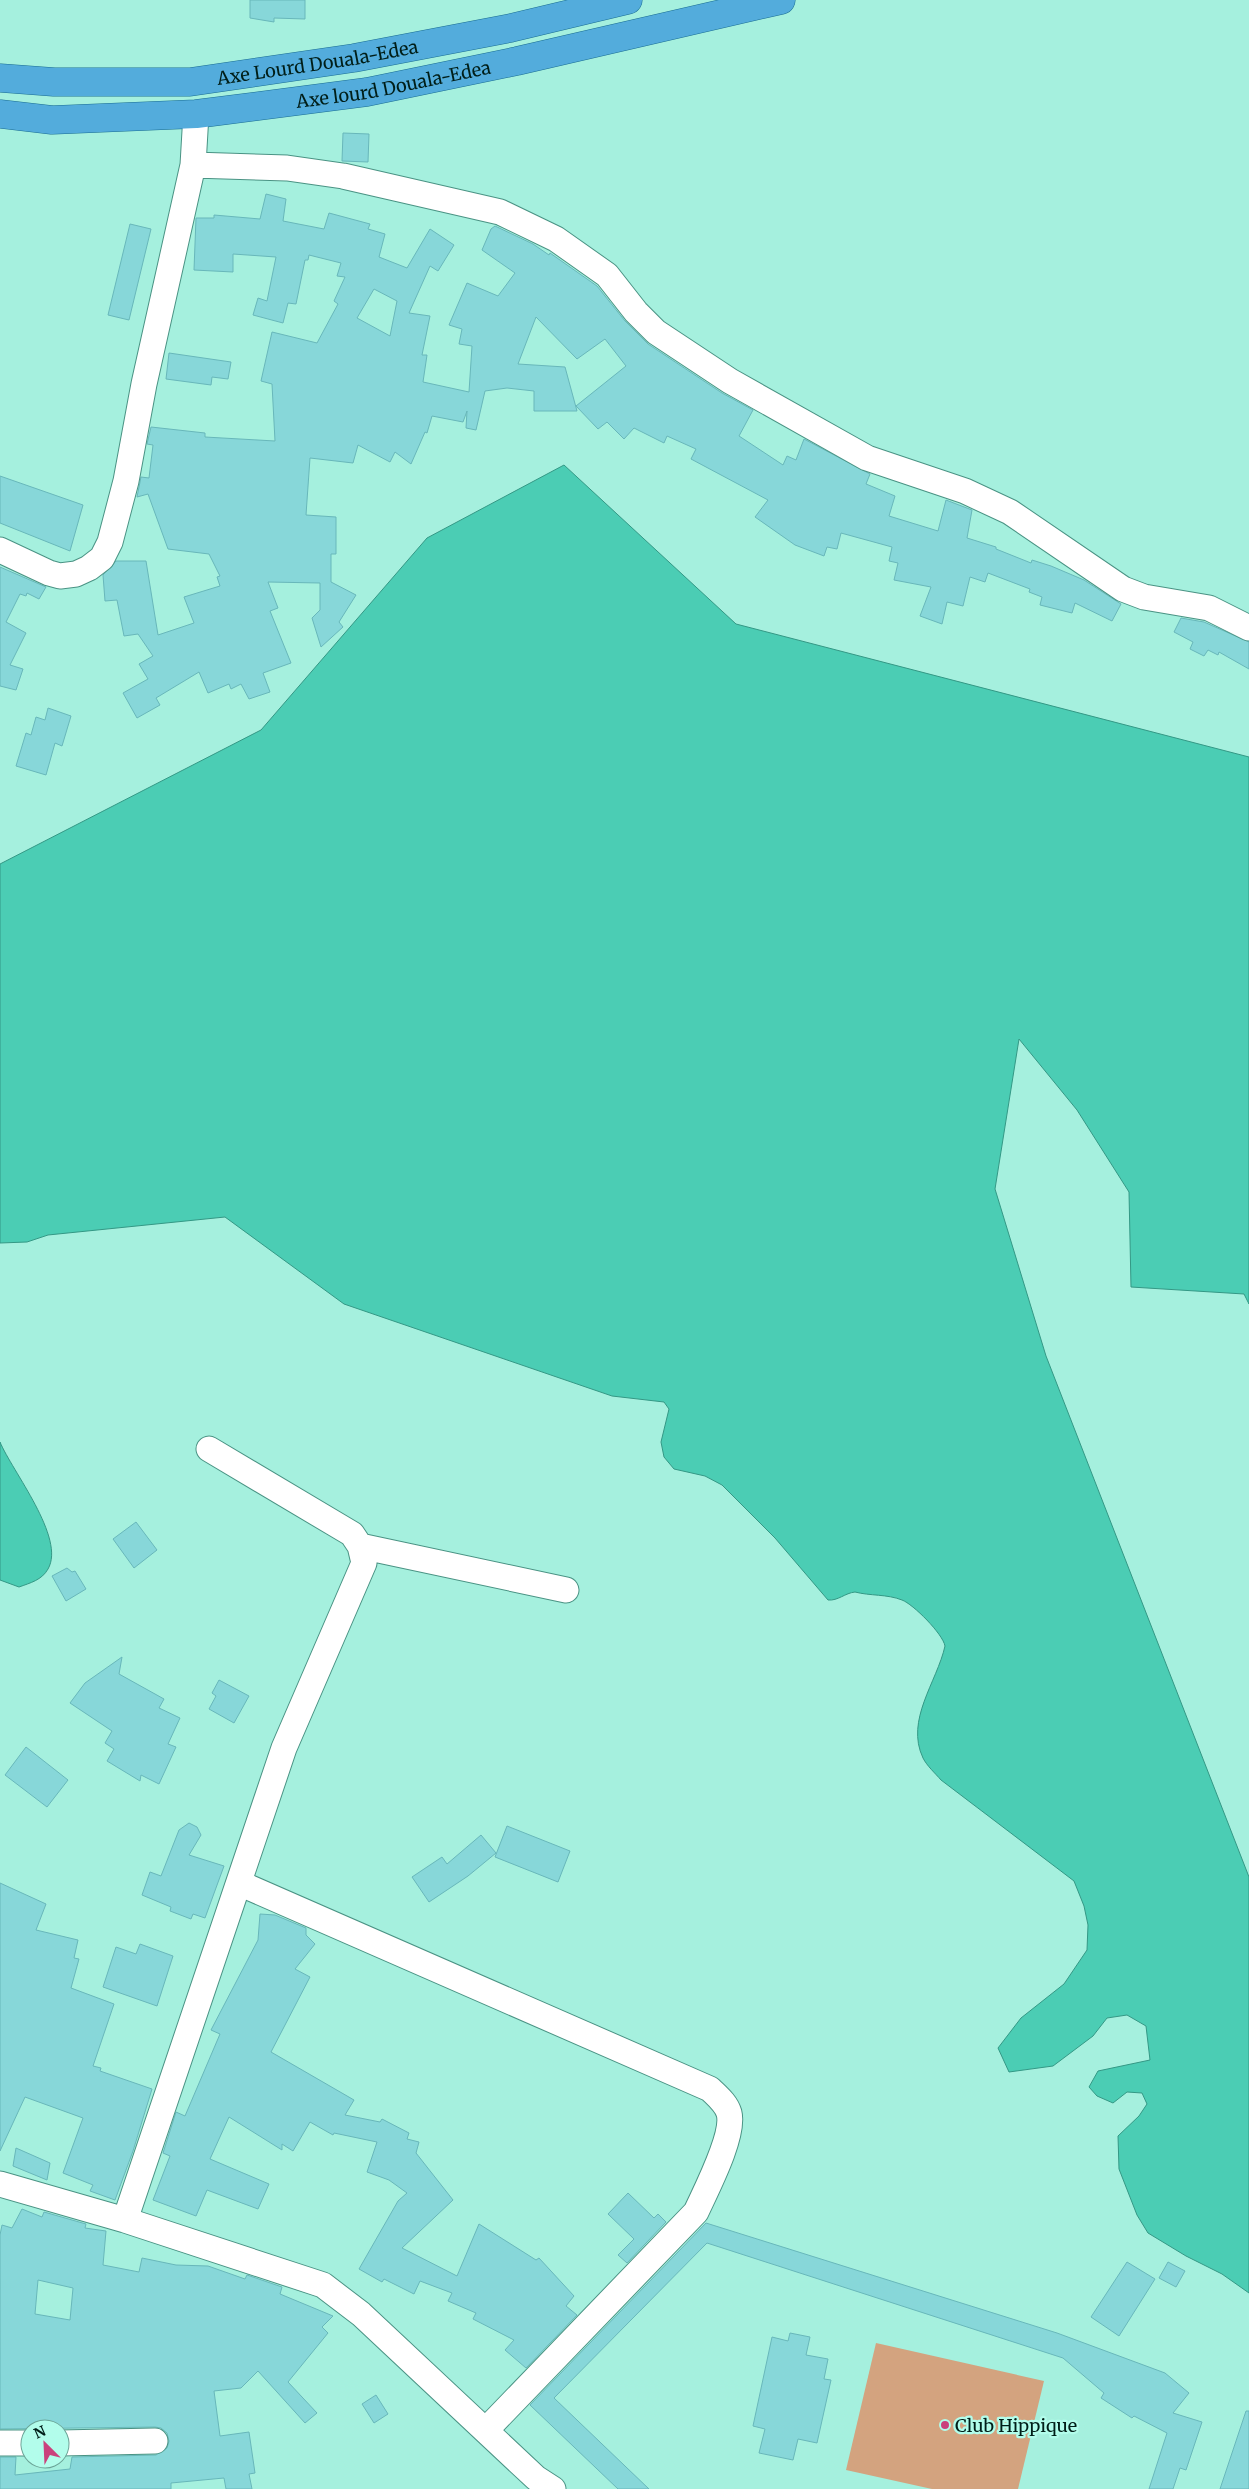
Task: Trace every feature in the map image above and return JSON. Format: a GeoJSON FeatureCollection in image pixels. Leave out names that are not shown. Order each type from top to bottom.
{"type":"FeatureCollection","features":[{"type":"Feature","properties":{"kind":"highway","name":"Axe Lourd Douala-Edea"},"geometry":{"type":"LineString","coordinates":[[0,78],[54,82],[190,82],[354,58],[511,28],[628,0]]}},
{"type":"Feature","properties":{"kind":"highway","name":"Axe lourd Douala-Edea"},"geometry":{"type":"LineString","coordinates":[[0,114],[52,120],[196,114],[367,92],[781,0]]}},
{"type":"Feature","properties":{"kind":"street"},"geometry":{"type":"LineString","coordinates":[[0,550],[49,573],[60,576],[76,574],[89,568],[102,558],[110,542],[126,480],[144,384],[193,165],[196,114]]}},
{"type":"Feature","properties":{"kind":"street"},"geometry":{"type":"LineString","coordinates":[[193,165],[287,168],[343,176],[500,212],[556,238],[607,275],[636,312],[656,332],[730,381],[809,428],[867,458],[966,491],[1010,512],[1123,589],[1144,597],[1208,608],[1249,628]]}},
{"type":"Feature","properties":{"kind":"street"},"geometry":{"type":"LineString","coordinates":[[125,2220],[284,1748],[364,1563],[360,1546],[352,1534],[209,1449]]}},
{"type":"Feature","properties":{"kind":"street"},"geometry":{"type":"LineString","coordinates":[[360,1546],[566,1590]]}},
{"type":"Feature","properties":{"kind":"street"},"geometry":{"type":"LineString","coordinates":[[239,1883],[710,2089],[721,2098],[729,2113],[729,2128],[715,2173],[696,2212],[486,2430]]}},
{"type":"Feature","properties":{"kind":"street"},"geometry":{"type":"LineString","coordinates":[[0,2184],[125,2220],[323,2285],[361,2314],[536,2478],[552,2489]]}},
{"type":"Feature","properties":{"kind":"street"},"geometry":{"type":"LineString","coordinates":[[70,2443],[154,2441]]}},
{"type":"Feature","properties":{"kind":"street"},"geometry":{"type":"LineString","coordinates":[[0,2443],[20,2443]]}},
{"type":"Feature","properties":{"kind":"shaded area"},"geometry":{"type":"Polygon","coordinates":[[[564,465],[736,624],[1249,757],[1249,1304],[1244,1294],[1131,1287],[1129,1192],[1077,1110],[1019,1039],[995,1189],[1046,1356],[1249,1877],[1249,2293],[1222,2274],[1186,2256],[1148,2233],[1137,2215],[1119,2169],[1118,2136],[1139,2116],[1147,2104],[1142,2093],[1127,2092],[1113,2103],[1097,2096],[1089,2087],[1098,2071],[1150,2060],[1146,2026],[1127,2015],[1107,2018],[1093,2036],[1053,2066],[1009,2072],[998,2048],[1021,2018],[1064,1984],[1087,1950],[1088,1925],[1084,1906],[1074,1881],[941,1780],[923,1758],[918,1744],[920,1715],[945,1646],[939,1634],[913,1607],[896,1598],[855,1592],[828,1600],[775,1538],[722,1485],[705,1476],[674,1469],[664,1457],[661,1442],[669,1409],[664,1402],[612,1396],[344,1304],[225,1217],[48,1235],[27,1242],[0,1243],[0,864],[261,730],[427,538],[564,465]]]}},
{"type":"Feature","properties":{"kind":"shaded area"},"geometry":{"type":"Polygon","coordinates":[[[0,1442],[35,1505],[50,1540],[52,1556],[48,1569],[39,1578],[19,1587],[0,1580],[0,1442]]]}},
{"type":"Feature","properties":{"kind":"shaded area","name":"Club Hippique"},"geometry":{"type":"Polygon","coordinates":[[[876,2343],[1044,2381],[1018,2489],[932,2489],[846,2470],[876,2343]]]}},
{"type":"Feature","properties":{"kind":"building"},"geometry":{"type":"Polygon","coordinates":[[[250,0],[305,0],[305,19],[274,18],[274,22],[250,18],[250,0]]]}},
{"type":"Feature","properties":{"kind":"building"},"geometry":{"type":"Polygon","coordinates":[[[343,133],[369,134],[368,162],[342,161],[343,133]]]}},
{"type":"Feature","properties":{"kind":"building"},"geometry":{"type":"Polygon","coordinates":[[[266,194],[286,199],[283,221],[324,229],[329,213],[370,224],[368,229],[385,234],[379,257],[407,268],[430,229],[454,245],[438,271],[430,266],[409,313],[430,316],[422,355],[427,355],[423,382],[469,392],[472,346],[459,344],[462,329],[449,325],[467,283],[498,296],[515,273],[482,250],[491,229],[495,226],[533,244],[549,255],[550,253],[597,286],[625,321],[648,344],[722,393],[753,410],[739,436],[783,465],[787,456],[796,460],[804,439],[870,474],[866,484],[895,496],[889,516],[938,531],[946,500],[972,510],[967,538],[996,547],[996,549],[1031,563],[1032,560],[1051,566],[1084,580],[1121,604],[1112,621],[1075,603],[1072,613],[1040,605],[1042,597],[1029,592],[1030,589],[988,573],[985,582],[970,577],[963,606],[947,602],[942,624],[920,616],[931,587],[894,580],[898,563],[889,561],[892,547],[841,533],[837,549],[827,547],[824,556],[795,545],[755,517],[768,500],[691,459],[696,449],[667,436],[664,443],[634,428],[624,439],[607,422],[598,429],[576,406],[626,366],[605,339],[577,359],[536,317],[518,364],[565,367],[577,411],[534,411],[534,391],[507,388],[485,391],[476,430],[466,428],[467,411],[463,422],[432,416],[427,433],[425,432],[411,464],[395,452],[390,462],[358,445],[353,463],[310,458],[306,515],[336,517],[336,554],[331,554],[331,582],[356,595],[339,622],[343,627],[321,647],[312,618],[320,610],[320,583],[268,582],[278,608],[270,611],[291,663],[263,673],[270,692],[249,699],[241,684],[231,689],[229,684],[208,693],[199,672],[156,698],[160,705],[137,718],[123,693],[148,679],[139,664],[153,656],[138,634],[124,636],[117,600],[105,601],[103,575],[116,561],[146,561],[158,635],[194,623],[184,597],[220,586],[217,577],[220,576],[209,554],[168,549],[148,494],[137,497],[141,477],[149,478],[153,445],[147,444],[151,427],[205,433],[205,437],[275,441],[272,384],[261,381],[272,332],[317,343],[338,304],[334,301],[345,277],[337,276],[341,263],[309,255],[308,260],[305,260],[296,304],[288,303],[283,323],[253,315],[258,298],[267,301],[276,257],[233,254],[233,272],[194,270],[196,218],[214,218],[214,215],[260,219],[266,194]],[[374,289],[357,318],[390,336],[397,301],[374,289]]]}},
{"type":"Feature","properties":{"kind":"building"},"geometry":{"type":"Polygon","coordinates":[[[130,224],[151,229],[129,320],[108,315],[130,224]]]}},
{"type":"Feature","properties":{"kind":"building"},"geometry":{"type":"Polygon","coordinates":[[[169,353],[231,362],[228,379],[212,377],[211,385],[166,379],[169,353]]]}},
{"type":"Feature","properties":{"kind":"building"},"geometry":{"type":"Polygon","coordinates":[[[0,476],[83,505],[70,551],[0,523],[0,476]]]}},
{"type":"Feature","properties":{"kind":"building"},"geometry":{"type":"Polygon","coordinates":[[[0,567],[46,587],[39,599],[27,593],[26,596],[20,594],[6,622],[26,633],[10,665],[23,669],[16,690],[0,686],[0,567]]]}},
{"type":"Feature","properties":{"kind":"building"},"geometry":{"type":"Polygon","coordinates":[[[1181,618],[1204,622],[1249,642],[1249,669],[1219,652],[1218,655],[1208,650],[1204,656],[1190,649],[1193,642],[1174,632],[1181,618]]]}},
{"type":"Feature","properties":{"kind":"building"},"geometry":{"type":"Polygon","coordinates":[[[48,708],[71,716],[62,746],[55,743],[46,775],[16,766],[26,733],[31,735],[36,717],[45,720],[48,708]]]}},
{"type":"Feature","properties":{"kind":"building"},"geometry":{"type":"Polygon","coordinates":[[[136,1522],[157,1550],[134,1568],[113,1539],[136,1522]]]}},
{"type":"Feature","properties":{"kind":"building"},"geometry":{"type":"Polygon","coordinates":[[[67,1568],[72,1572],[75,1571],[86,1589],[66,1601],[52,1576],[67,1568]]]}},
{"type":"Feature","properties":{"kind":"building"},"geometry":{"type":"Polygon","coordinates":[[[122,1657],[119,1674],[164,1699],[159,1708],[180,1718],[168,1744],[176,1747],[159,1784],[141,1775],[140,1781],[107,1761],[114,1749],[105,1743],[112,1731],[70,1703],[85,1683],[122,1657]]]}},
{"type":"Feature","properties":{"kind":"building"},"geometry":{"type":"Polygon","coordinates":[[[219,1680],[249,1696],[234,1723],[209,1709],[216,1696],[212,1693],[219,1680]]]}},
{"type":"Feature","properties":{"kind":"building"},"geometry":{"type":"Polygon","coordinates":[[[26,1747],[68,1780],[47,1807],[5,1775],[26,1747]]]}},
{"type":"Feature","properties":{"kind":"building"},"geometry":{"type":"Polygon","coordinates":[[[189,1823],[197,1827],[201,1835],[189,1855],[224,1866],[205,1918],[193,1914],[191,1919],[170,1911],[171,1907],[142,1895],[150,1872],[161,1876],[179,1830],[189,1823]]]}},
{"type":"Feature","properties":{"kind":"building"},"geometry":{"type":"Polygon","coordinates":[[[507,1826],[570,1851],[558,1882],[495,1857],[507,1826]]]}},
{"type":"Feature","properties":{"kind":"building"},"geometry":{"type":"Polygon","coordinates":[[[481,1835],[496,1853],[468,1876],[429,1902],[412,1877],[442,1857],[447,1864],[481,1835]]]}},
{"type":"Feature","properties":{"kind":"building"},"geometry":{"type":"Polygon","coordinates":[[[0,1883],[46,1904],[36,1930],[78,1940],[74,1958],[79,1959],[71,1988],[114,2004],[93,2066],[101,2068],[100,2071],[152,2089],[133,2151],[115,2200],[90,2191],[93,2185],[63,2173],[83,2118],[25,2097],[0,2151],[0,1883]]]}},
{"type":"Feature","properties":{"kind":"building"},"geometry":{"type":"Polygon","coordinates":[[[260,1914],[275,1915],[306,1928],[306,1935],[315,1944],[295,1969],[310,1977],[271,2052],[354,2100],[345,2115],[380,2122],[382,2119],[409,2133],[407,2139],[419,2142],[416,2153],[453,2200],[402,2248],[457,2276],[479,2224],[536,2260],[539,2258],[574,2296],[566,2306],[577,2315],[526,2368],[505,2350],[514,2340],[473,2319],[476,2313],[448,2301],[452,2293],[420,2281],[414,2294],[384,2279],[382,2282],[359,2269],[398,2201],[407,2193],[389,2180],[367,2172],[377,2142],[334,2133],[333,2135],[310,2122],[293,2151],[282,2144],[282,2150],[229,2117],[210,2159],[269,2184],[258,2209],[207,2190],[196,2216],[153,2200],[170,2156],[163,2153],[176,2112],[185,2116],[220,2034],[211,2030],[258,1940],[260,1914]]]}},
{"type":"Feature","properties":{"kind":"building"},"geometry":{"type":"Polygon","coordinates":[[[140,1944],[173,1956],[157,2006],[103,1987],[116,1947],[136,1954],[140,1944]]]}},
{"type":"Feature","properties":{"kind":"building"},"geometry":{"type":"Polygon","coordinates":[[[16,2148],[50,2163],[47,2180],[13,2166],[16,2148]]]}},
{"type":"Feature","properties":{"kind":"building"},"geometry":{"type":"Polygon","coordinates":[[[628,2193],[654,2218],[658,2214],[666,2222],[627,2263],[618,2255],[634,2239],[608,2214],[628,2193]]]}},
{"type":"Feature","properties":{"kind":"building"},"geometry":{"type":"Polygon","coordinates":[[[22,2209],[42,2217],[44,2212],[86,2224],[85,2228],[106,2231],[103,2265],[139,2272],[142,2258],[176,2265],[208,2266],[245,2279],[247,2275],[282,2287],[280,2294],[333,2316],[322,2327],[328,2333],[288,2382],[317,2413],[305,2423],[258,2371],[241,2388],[214,2391],[220,2436],[249,2432],[255,2473],[249,2474],[252,2489],[226,2489],[224,2478],[171,2483],[171,2489],[0,2489],[0,2457],[16,2457],[15,2475],[70,2469],[72,2457],[156,2455],[167,2448],[169,2441],[167,2433],[161,2428],[70,2428],[70,2419],[20,2419],[20,2429],[0,2429],[0,2235],[2,2225],[12,2228],[22,2209]],[[38,2280],[35,2314],[70,2320],[73,2288],[38,2280]]]}},
{"type":"Feature","properties":{"kind":"building"},"geometry":{"type":"Polygon","coordinates":[[[706,2223],[1057,2333],[1165,2373],[1189,2393],[1173,2413],[1202,2422],[1186,2470],[1180,2468],[1173,2489],[1149,2489],[1167,2433],[1134,2416],[1132,2418],[1101,2398],[1104,2393],[1063,2358],[707,2243],[554,2398],[649,2489],[618,2489],[530,2405],[706,2223]]]}},
{"type":"Feature","properties":{"kind":"building"},"geometry":{"type":"Polygon","coordinates":[[[1127,2262],[1155,2279],[1119,2336],[1091,2317],[1127,2262]]]}},
{"type":"Feature","properties":{"kind":"building"},"geometry":{"type":"Polygon","coordinates":[[[1168,2262],[1185,2271],[1176,2287],[1159,2278],[1168,2262]]]}},
{"type":"Feature","properties":{"kind":"building"},"geometry":{"type":"Polygon","coordinates":[[[790,2333],[810,2337],[806,2355],[828,2359],[824,2379],[831,2380],[817,2443],[798,2439],[793,2460],[759,2453],[765,2429],[753,2426],[772,2337],[788,2341],[790,2333]]]}},
{"type":"Feature","properties":{"kind":"building"},"geometry":{"type":"Polygon","coordinates":[[[376,2395],[388,2414],[374,2423],[362,2404],[376,2395]]]}},
{"type":"Feature","properties":{"kind":"building"},"geometry":{"type":"Polygon","coordinates":[[[1246,2411],[1249,2411],[1249,2489],[1220,2489],[1246,2411]]]}},
{"type":"Feature","properties":{"kind":"place","name":"Club Hippique"},"geometry":{"type":"Point","coordinates":[945,2425]}}]}
